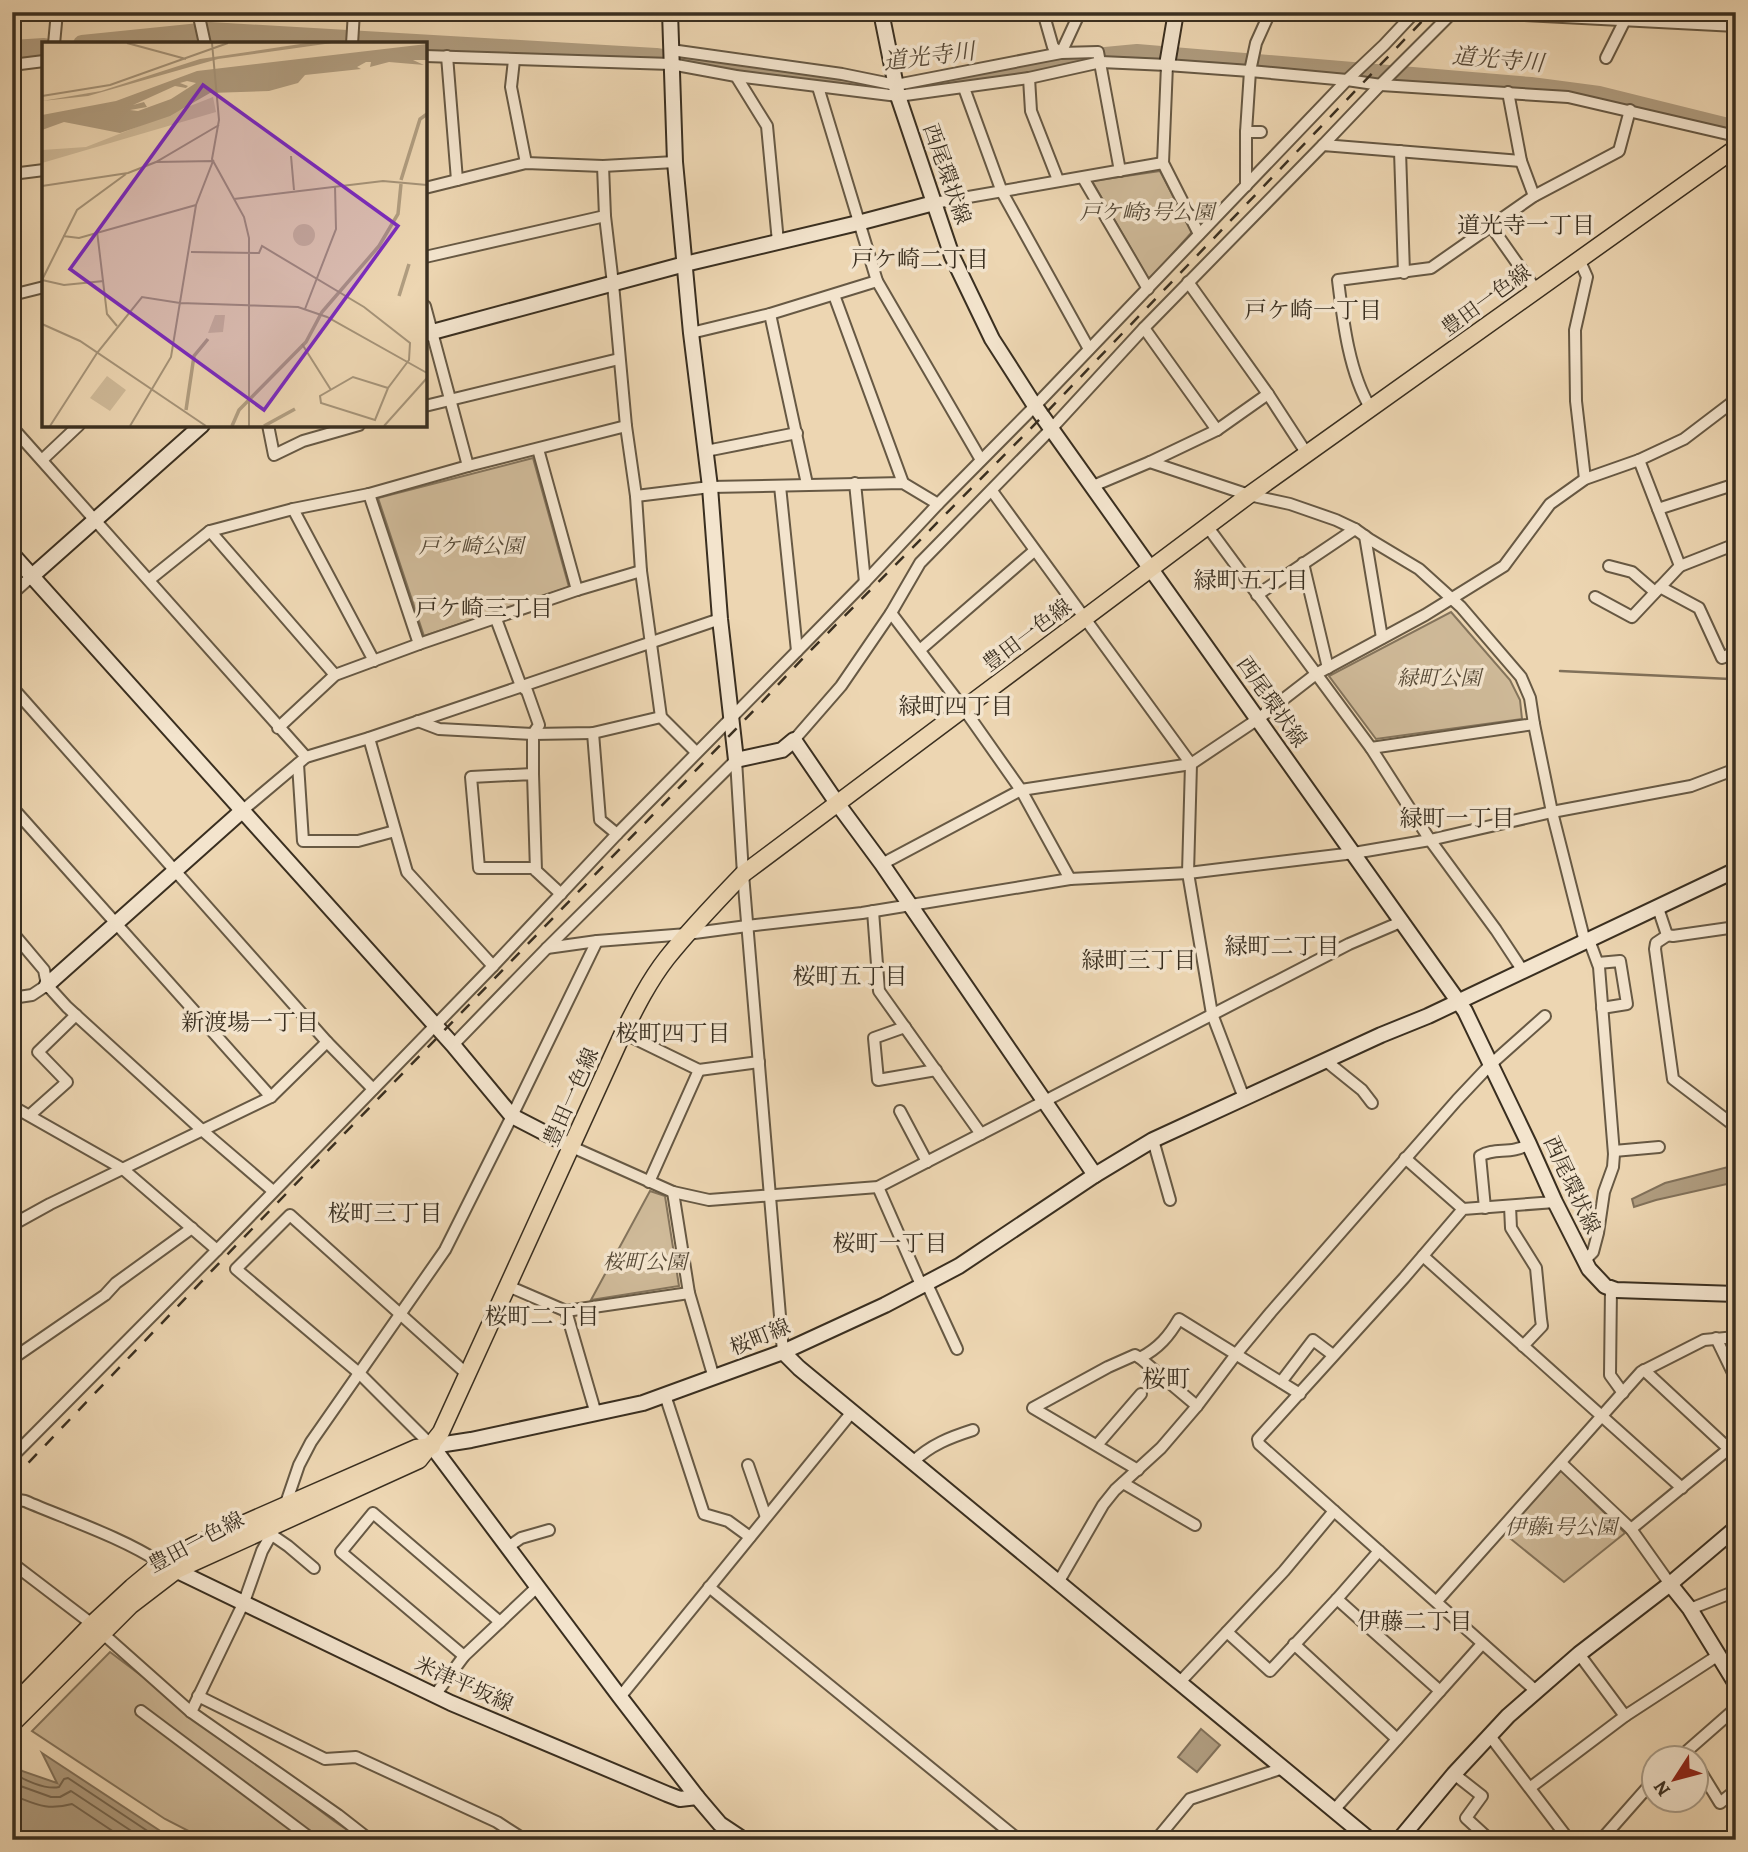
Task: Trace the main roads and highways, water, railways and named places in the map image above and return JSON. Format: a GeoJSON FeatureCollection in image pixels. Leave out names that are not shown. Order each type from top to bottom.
{"type":"FeatureCollection","features":[{"type":"Feature","properties":{"kind":"main road","name":"豊田一色線"},"geometry":{"type":"LineString","coordinates":[[12,1706],[94,1632],[177,1570],[274,1530],[419,1460],[432,1446],[468,1375],[640,999],[687,934],[743,874],[1249,495],[1736,148]]}},
{"type":"Feature","properties":{"kind":"main road","name":"豊田一色線"},"geometry":{"type":"LineString","coordinates":[[12,1724],[132,1587],[161,1563],[286,1504],[416,1448],[432,1446]]}},
{"type":"Feature","properties":{"kind":"water"},"geometry":{"type":"Polygon","coordinates":[[[1736,1165],[1736,1182],[1634,1207],[1632,1199],[1665,1183],[1736,1165]]]}},
{"type":"Feature","properties":{"kind":"water"},"geometry":{"type":"Polygon","coordinates":[[[1201,1729],[1220,1745],[1197,1772],[1178,1757],[1201,1729]]]}},
{"type":"Feature","properties":{"kind":"water"},"geometry":{"type":"Polygon","coordinates":[[[42,1753],[174,1840],[12,1840],[12,1760],[22,1771],[57,1783],[42,1753]]]}},
{"type":"Feature","properties":{"kind":"waterway","name":"道光寺川"},"geometry":{"type":"LineString","coordinates":[[102,42],[210,31],[399,42]]}},
{"type":"Feature","properties":{"kind":"waterway","name":"道光寺川"},"geometry":{"type":"LineString","coordinates":[[427,44],[656,57],[879,89],[1017,70],[1063,60],[1137,53],[1531,86],[1599,95],[1736,129]]}},
{"type":"Feature","properties":{"kind":"waterway","name":"道光寺川"},"geometry":{"type":"LineString","coordinates":[[12,49],[42,47]]}},
{"type":"Feature","properties":{"kind":"waterway"},"geometry":{"type":"LineString","coordinates":[[1560,671],[1730,679],[1736,676]]}},
{"type":"Feature","properties":{"kind":"railway"},"geometry":{"type":"LineString","coordinates":[[12,1480],[807,654],[1043,416],[1431,12]]}},
{"type":"Feature","properties":{"kind":"district","name":"道光寺一丁目"},"geometry":{"type":"Point","coordinates":[1526,225]}},
{"type":"Feature","properties":{"kind":"district","name":"戸ケ崎二丁目"},"geometry":{"type":"Point","coordinates":[920,259]}},
{"type":"Feature","properties":{"kind":"district","name":"戸ケ崎一丁目"},"geometry":{"type":"Point","coordinates":[1313,310]}},
{"type":"Feature","properties":{"kind":"district","name":"緑町五丁目"},"geometry":{"type":"Point","coordinates":[1251,580]}},
{"type":"Feature","properties":{"kind":"district","name":"戸ケ崎三丁目"},"geometry":{"type":"Point","coordinates":[484,608]}},
{"type":"Feature","properties":{"kind":"district","name":"緑町四丁目"},"geometry":{"type":"Point","coordinates":[956,706]}},
{"type":"Feature","properties":{"kind":"district","name":"緑町一丁目"},"geometry":{"type":"Point","coordinates":[1457,818]}},
{"type":"Feature","properties":{"kind":"district","name":"緑町二丁目"},"geometry":{"type":"Point","coordinates":[1282,946]}},
{"type":"Feature","properties":{"kind":"district","name":"緑町三丁目"},"geometry":{"type":"Point","coordinates":[1139,960]}},
{"type":"Feature","properties":{"kind":"district","name":"桜町五丁目"},"geometry":{"type":"Point","coordinates":[850,976]}},
{"type":"Feature","properties":{"kind":"district","name":"新渡場一丁目"},"geometry":{"type":"Point","coordinates":[250,1022]}},
{"type":"Feature","properties":{"kind":"district","name":"桜町四丁目"},"geometry":{"type":"Point","coordinates":[673,1033]}},
{"type":"Feature","properties":{"kind":"district","name":"桜町三丁目"},"geometry":{"type":"Point","coordinates":[385,1213]}},
{"type":"Feature","properties":{"kind":"district","name":"桜町一丁目"},"geometry":{"type":"Point","coordinates":[890,1243]}},
{"type":"Feature","properties":{"kind":"district","name":"桜町二丁目"},"geometry":{"type":"Point","coordinates":[542,1316]}},
{"type":"Feature","properties":{"kind":"district","name":"桜町"},"geometry":{"type":"Point","coordinates":[1166,1379]}},
{"type":"Feature","properties":{"kind":"district","name":"伊藤二丁目"},"geometry":{"type":"Point","coordinates":[1415,1621]}},
{"type":"Feature","properties":{"kind":"park label","name":"戸ケ崎3号公園"},"geometry":{"type":"Point","coordinates":[1147,212]}},
{"type":"Feature","properties":{"kind":"park label","name":"戸ケ崎公園"},"geometry":{"type":"Point","coordinates":[471,546]}},
{"type":"Feature","properties":{"kind":"park label","name":"緑町公園"},"geometry":{"type":"Point","coordinates":[1439,678]}},
{"type":"Feature","properties":{"kind":"park label","name":"桜町公園"},"geometry":{"type":"Point","coordinates":[645,1262]}},
{"type":"Feature","properties":{"kind":"park label","name":"伊藤1号公園"},"geometry":{"type":"Point","coordinates":[1561,1527]}}]}
